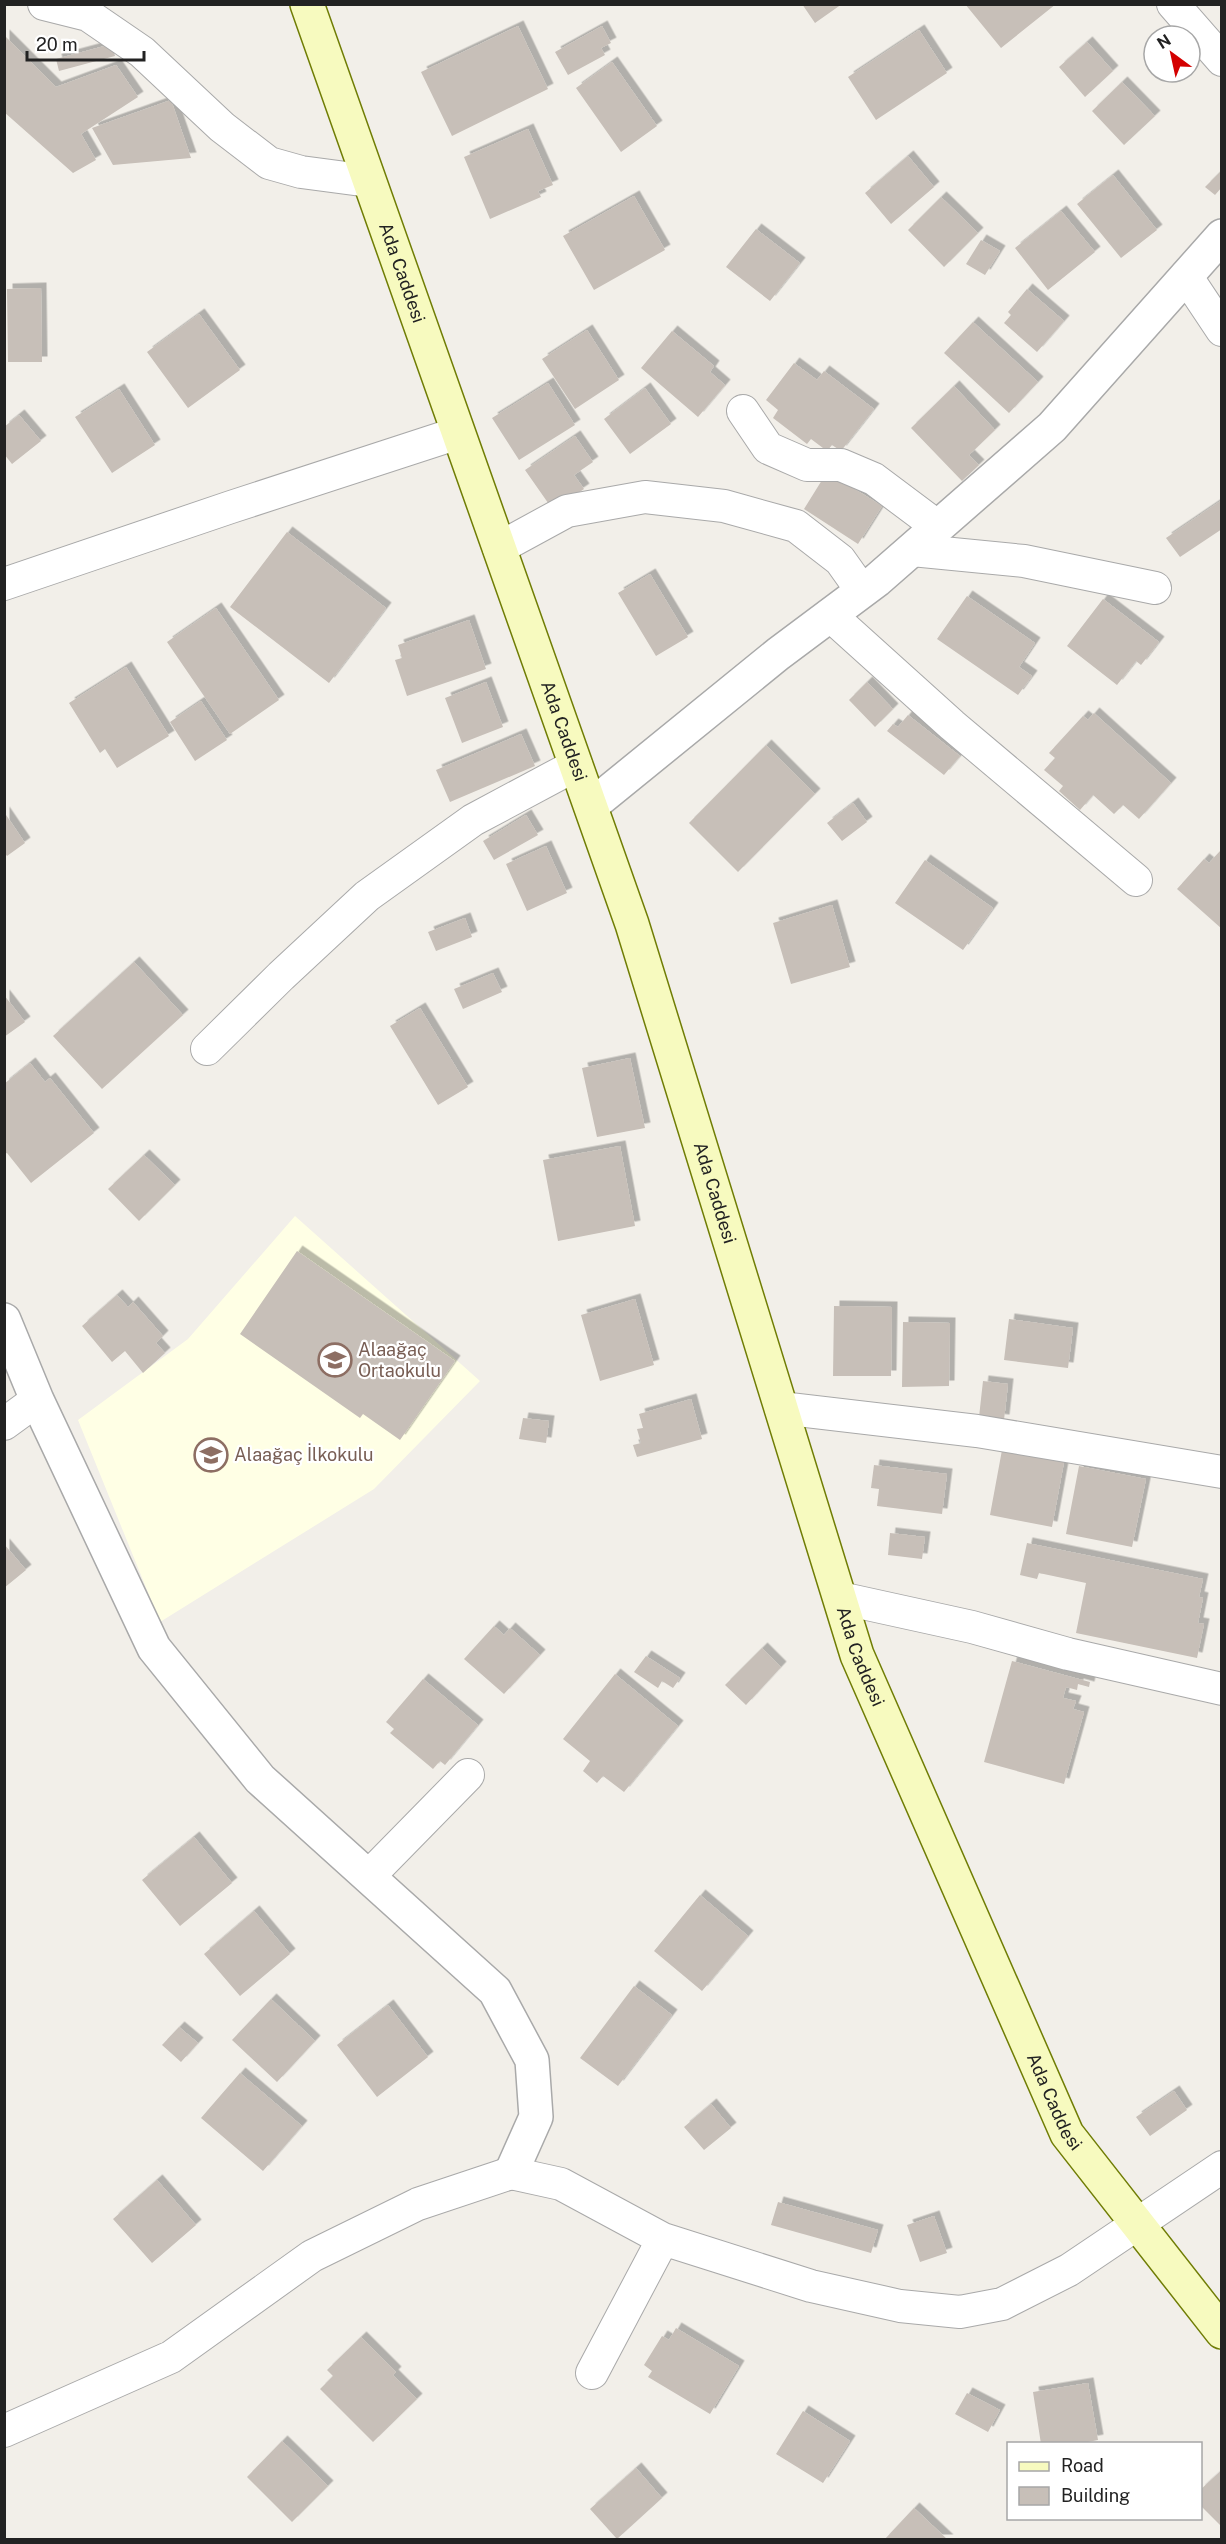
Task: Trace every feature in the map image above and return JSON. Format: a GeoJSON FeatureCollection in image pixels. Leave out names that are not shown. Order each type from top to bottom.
{"type":"FeatureCollection","features":[{"type":"Feature","properties":{"kind":"main road","name":"Ada Caddesi"},"geometry":{"type":"LineString","coordinates":[[307,4],[632,924],[857,1655],[1067,2134],[1221,2332]]}},
{"type":"Feature","properties":{"kind":"street"},"geometry":{"type":"LineString","coordinates":[[44,4],[88,15],[142,52],[222,127],[269,163],[301,172],[369,181]]}},
{"type":"Feature","properties":{"kind":"street"},"geometry":{"type":"LineString","coordinates":[[1173,4],[1221,60]]}},
{"type":"Feature","properties":{"kind":"street"},"geometry":{"type":"LineString","coordinates":[[591,806],[912,550],[1052,427],[1221,237]]}},
{"type":"Feature","properties":{"kind":"street"},"geometry":{"type":"LineString","coordinates":[[1186,276],[1221,330]]}},
{"type":"Feature","properties":{"kind":"street"},"geometry":{"type":"LineString","coordinates":[[744,411],[768,448],[807,465],[841,465],[874,479],[938,527]]}},
{"type":"Feature","properties":{"kind":"street"},"geometry":{"type":"LineString","coordinates":[[4,584],[458,433]]}},
{"type":"Feature","properties":{"kind":"street"},"geometry":{"type":"LineString","coordinates":[[499,548],[567,511],[645,497],[701,503],[724,506],[796,526],[840,560],[862,591]]}},
{"type":"Feature","properties":{"kind":"street"},"geometry":{"type":"LineString","coordinates":[[912,550],[1024,561],[1155,588]]}},
{"type":"Feature","properties":{"kind":"street"},"geometry":{"type":"LineString","coordinates":[[830,615],[952,725],[1136,880]]}},
{"type":"Feature","properties":{"kind":"street"},"geometry":{"type":"LineString","coordinates":[[207,1049],[367,896],[473,820],[576,765]]}},
{"type":"Feature","properties":{"kind":"street"},"geometry":{"type":"LineString","coordinates":[[4,1320],[37,1400],[154,1648],[260,1779],[495,1991],[532,2060],[536,2117],[511,2173]]}},
{"type":"Feature","properties":{"kind":"street"},"geometry":{"type":"LineString","coordinates":[[4,1424],[37,1400]]}},
{"type":"Feature","properties":{"kind":"street"},"geometry":{"type":"LineString","coordinates":[[781,1408],[977,1431],[1221,1472]]}},
{"type":"Feature","properties":{"kind":"street"},"geometry":{"type":"LineString","coordinates":[[840,1598],[972,1626],[1068,1654],[1221,1689]]}},
{"type":"Feature","properties":{"kind":"street"},"geometry":{"type":"LineString","coordinates":[[369,1876],[468,1775]]}},
{"type":"Feature","properties":{"kind":"street"},"geometry":{"type":"LineString","coordinates":[[4,2431],[171,2357],[312,2256],[418,2204],[511,2173],[561,2184],[663,2239],[811,2286],[900,2306],[960,2312],[1002,2304],[1069,2270],[1221,2167]]}},
{"type":"Feature","properties":{"kind":"street"},"geometry":{"type":"LineString","coordinates":[[592,2373],[663,2239]]}},
{"type":"Feature","properties":{"kind":"shaded area"},"geometry":{"type":"Polygon","coordinates":[[[295,1216],[480,1381],[374,1489],[160,1622],[78,1420],[188,1339],[295,1216]]]}},
{"type":"Feature","properties":{"kind":"building"},"geometry":{"type":"Polygon","coordinates":[[[802,4],[842,4],[815,23],[802,4]]]}},
{"type":"Feature","properties":{"kind":"building"},"geometry":{"type":"Polygon","coordinates":[[[965,4],[1056,4],[1001,48],[965,4]]]}},
{"type":"Feature","properties":{"kind":"building"},"geometry":{"type":"Polygon","coordinates":[[[518,26],[548,89],[452,136],[421,72],[518,26]]]}},
{"type":"Feature","properties":{"kind":"building"},"geometry":{"type":"Polygon","coordinates":[[[602,26],[611,43],[601,48],[605,55],[568,75],[555,52],[602,26]]]}},
{"type":"Feature","properties":{"kind":"building"},"geometry":{"type":"Polygon","coordinates":[[[919,30],[947,73],[876,120],[848,77],[919,30]]]}},
{"type":"Feature","properties":{"kind":"building"},"geometry":{"type":"Polygon","coordinates":[[[4,35],[56,87],[116,65],[138,97],[81,134],[96,160],[73,173],[4,112],[4,35]]]}},
{"type":"Feature","properties":{"kind":"building"},"geometry":{"type":"Polygon","coordinates":[[[1087,42],[1113,71],[1085,97],[1059,67],[1087,42]]]}},
{"type":"Feature","properties":{"kind":"building"},"geometry":{"type":"Polygon","coordinates":[[[112,44],[115,56],[59,71],[56,59],[112,44]]]}},
{"type":"Feature","properties":{"kind":"building"},"geometry":{"type":"Polygon","coordinates":[[[612,62],[657,126],[621,152],[576,88],[612,62]]]}},
{"type":"Feature","properties":{"kind":"building"},"geometry":{"type":"Polygon","coordinates":[[[1122,82],[1155,116],[1124,145],[1092,111],[1122,82]]]}},
{"type":"Feature","properties":{"kind":"building"},"geometry":{"type":"Polygon","coordinates":[[[171,100],[191,158],[113,165],[92,128],[171,100]]]}},
{"type":"Feature","properties":{"kind":"building"},"geometry":{"type":"Polygon","coordinates":[[[528,129],[553,185],[538,191],[541,197],[490,219],[464,157],[528,129]]]}},
{"type":"Feature","properties":{"kind":"building"},"geometry":{"type":"Polygon","coordinates":[[[908,156],[934,187],[891,224],[865,193],[908,156]]]}},
{"type":"Feature","properties":{"kind":"building"},"geometry":{"type":"Polygon","coordinates":[[[1222,170],[1222,187],[1215,195],[1205,187],[1222,170]]]}},
{"type":"Feature","properties":{"kind":"building"},"geometry":{"type":"Polygon","coordinates":[[[1113,175],[1157,230],[1121,258],[1077,204],[1113,175]]]}},
{"type":"Feature","properties":{"kind":"building"},"geometry":{"type":"Polygon","coordinates":[[[634,196],[665,250],[594,290],[563,236],[634,196]]]}},
{"type":"Feature","properties":{"kind":"building"},"geometry":{"type":"Polygon","coordinates":[[[941,197],[978,233],[944,267],[908,230],[941,197]]]}},
{"type":"Feature","properties":{"kind":"building"},"geometry":{"type":"Polygon","coordinates":[[[1061,211],[1095,252],[1048,290],[1015,248],[1061,211]]]}},
{"type":"Feature","properties":{"kind":"building"},"geometry":{"type":"Polygon","coordinates":[[[756,229],[800,263],[770,301],[726,267],[756,229]]]}},
{"type":"Feature","properties":{"kind":"building"},"geometry":{"type":"Polygon","coordinates":[[[981,240],[1000,251],[985,275],[966,264],[981,240]]]}},
{"type":"Feature","properties":{"kind":"building"},"geometry":{"type":"Polygon","coordinates":[[[41,288],[42,362],[8,362],[7,289],[41,288]]]}},
{"type":"Feature","properties":{"kind":"building"},"geometry":{"type":"Polygon","coordinates":[[[1027,289],[1064,321],[1037,352],[1004,323],[1011,315],[1008,312],[1027,289]]]}},
{"type":"Feature","properties":{"kind":"building"},"geometry":{"type":"Polygon","coordinates":[[[199,314],[240,370],[188,408],[147,352],[199,314]]]}},
{"type":"Feature","properties":{"kind":"building"},"geometry":{"type":"Polygon","coordinates":[[[973,322],[1038,382],[1009,413],[944,353],[973,322]]]}},
{"type":"Feature","properties":{"kind":"building"},"geometry":{"type":"Polygon","coordinates":[[[587,330],[619,380],[575,409],[542,359],[587,330]]]}},
{"type":"Feature","properties":{"kind":"building"},"geometry":{"type":"Polygon","coordinates":[[[672,331],[714,366],[710,372],[725,385],[698,417],[641,368],[672,331]]]}},
{"type":"Feature","properties":{"kind":"building"},"geometry":{"type":"Polygon","coordinates":[[[794,363],[817,380],[824,371],[874,409],[841,451],[832,445],[827,451],[811,439],[807,444],[773,418],[778,410],[766,400],[794,363]]]}},
{"type":"Feature","properties":{"kind":"building"},"geometry":{"type":"Polygon","coordinates":[[[548,383],[575,425],[519,460],[492,418],[548,383]]]}},
{"type":"Feature","properties":{"kind":"building"},"geometry":{"type":"Polygon","coordinates":[[[954,386],[995,430],[969,455],[979,465],[962,481],[911,428],[954,386]]]}},
{"type":"Feature","properties":{"kind":"building"},"geometry":{"type":"Polygon","coordinates":[[[645,388],[671,424],[630,454],[604,419],[645,388]]]}},
{"type":"Feature","properties":{"kind":"building"},"geometry":{"type":"Polygon","coordinates":[[[119,389],[155,445],[112,473],[75,417],[119,389]]]}},
{"type":"Feature","properties":{"kind":"building"},"geometry":{"type":"Polygon","coordinates":[[[19,415],[41,441],[12,464],[4,454],[4,427],[19,415]]]}},
{"type":"Feature","properties":{"kind":"building"},"geometry":{"type":"Polygon","coordinates":[[[575,436],[593,462],[574,475],[584,489],[553,510],[525,470],[575,436]]]}},
{"type":"Feature","properties":{"kind":"building"},"geometry":{"type":"Polygon","coordinates":[[[827,472],[882,506],[858,544],[804,509],[827,472]]]}},
{"type":"Feature","properties":{"kind":"building"},"geometry":{"type":"Polygon","coordinates":[[[1222,500],[1222,529],[1180,557],[1166,538],[1222,500]]]}},
{"type":"Feature","properties":{"kind":"building"},"geometry":{"type":"Polygon","coordinates":[[[287,532],[386,608],[329,683],[230,607],[287,532]]]}},
{"type":"Feature","properties":{"kind":"building"},"geometry":{"type":"Polygon","coordinates":[[[650,574],[688,637],[656,656],[618,593],[650,574]]]}},
{"type":"Feature","properties":{"kind":"building"},"geometry":{"type":"Polygon","coordinates":[[[967,596],[1035,643],[1019,667],[1032,676],[1018,695],[937,639],[967,596]]]}},
{"type":"Feature","properties":{"kind":"building"},"geometry":{"type":"Polygon","coordinates":[[[1103,599],[1159,642],[1141,665],[1136,661],[1117,685],[1067,646],[1103,599]]]}},
{"type":"Feature","properties":{"kind":"building"},"geometry":{"type":"Polygon","coordinates":[[[216,608],[279,700],[230,734],[167,642],[216,608]]]}},
{"type":"Feature","properties":{"kind":"building"},"geometry":{"type":"Polygon","coordinates":[[[469,620],[486,669],[407,696],[395,660],[402,658],[398,645],[469,620]]]}},
{"type":"Feature","properties":{"kind":"building"},"geometry":{"type":"Polygon","coordinates":[[[126,667],[169,736],[117,768],[105,749],[100,753],[69,703],[126,667]]]}},
{"type":"Feature","properties":{"kind":"building"},"geometry":{"type":"Polygon","coordinates":[[[486,682],[503,727],[462,743],[445,698],[486,682]]]}},
{"type":"Feature","properties":{"kind":"building"},"geometry":{"type":"Polygon","coordinates":[[[867,682],[893,709],[875,727],[849,700],[867,682]]]}},
{"type":"Feature","properties":{"kind":"building"},"geometry":{"type":"Polygon","coordinates":[[[201,701],[227,740],[195,761],[170,722],[201,701]]]}},
{"type":"Feature","properties":{"kind":"building"},"geometry":{"type":"Polygon","coordinates":[[[1094,713],[1171,783],[1139,819],[1123,805],[1114,814],[1093,795],[1080,810],[1059,791],[1063,786],[1044,770],[1055,758],[1049,753],[1083,716],[1088,720],[1094,713]]]}},
{"type":"Feature","properties":{"kind":"building"},"geometry":{"type":"Polygon","coordinates":[[[908,715],[960,756],[944,775],[887,731],[893,724],[898,727],[908,715]]]}},
{"type":"Feature","properties":{"kind":"building"},"geometry":{"type":"Polygon","coordinates":[[[521,734],[535,766],[450,802],[436,770],[521,734]]]}},
{"type":"Feature","properties":{"kind":"building"},"geometry":{"type":"Polygon","coordinates":[[[766,745],[815,794],[738,872],[689,823],[766,745]]]}},
{"type":"Feature","properties":{"kind":"building"},"geometry":{"type":"Polygon","coordinates":[[[853,803],[867,822],[842,841],[827,823],[853,803]]]}},
{"type":"Feature","properties":{"kind":"building"},"geometry":{"type":"Polygon","coordinates":[[[4,812],[25,843],[7,856],[4,852],[4,812]]]}},
{"type":"Feature","properties":{"kind":"building"},"geometry":{"type":"Polygon","coordinates":[[[526,815],[538,835],[494,860],[483,841],[526,815]]]}},
{"type":"Feature","properties":{"kind":"building"},"geometry":{"type":"Polygon","coordinates":[[[546,846],[567,893],[527,911],[506,864],[546,846]]]}},
{"type":"Feature","properties":{"kind":"building"},"geometry":{"type":"Polygon","coordinates":[[[1222,849],[1222,929],[1177,889],[1204,859],[1209,863],[1222,849]]]}},
{"type":"Feature","properties":{"kind":"building"},"geometry":{"type":"Polygon","coordinates":[[[925,860],[993,908],[963,950],[895,903],[925,860]]]}},
{"type":"Feature","properties":{"kind":"building"},"geometry":{"type":"Polygon","coordinates":[[[832,905],[850,967],[791,984],[773,923],[832,905]]]}},
{"type":"Feature","properties":{"kind":"building"},"geometry":{"type":"Polygon","coordinates":[[[465,918],[472,937],[436,951],[428,932],[465,918]]]}},
{"type":"Feature","properties":{"kind":"building"},"geometry":{"type":"Polygon","coordinates":[[[134,962],[183,1015],[102,1089],[53,1036],[134,962]]]}},
{"type":"Feature","properties":{"kind":"building"},"geometry":{"type":"Polygon","coordinates":[[[493,973],[502,992],[463,1009],[454,989],[493,973]]]}},
{"type":"Feature","properties":{"kind":"building"},"geometry":{"type":"Polygon","coordinates":[[[4,995],[25,1022],[4,1037],[4,995]]]}},
{"type":"Feature","properties":{"kind":"building"},"geometry":{"type":"Polygon","coordinates":[[[420,1008],[468,1087],[438,1105],[390,1026],[420,1008]]]}},
{"type":"Feature","properties":{"kind":"building"},"geometry":{"type":"Polygon","coordinates":[[[630,1058],[645,1128],[597,1137],[582,1068],[630,1058]]]}},
{"type":"Feature","properties":{"kind":"building"},"geometry":{"type":"Polygon","coordinates":[[[30,1063],[45,1082],[50,1078],[94,1133],[31,1183],[7,1153],[4,1154],[4,1084],[30,1063]]]}},
{"type":"Feature","properties":{"kind":"building"},"geometry":{"type":"Polygon","coordinates":[[[620,1146],[635,1226],[558,1241],[543,1160],[620,1146]]]}},
{"type":"Feature","properties":{"kind":"building"},"geometry":{"type":"Polygon","coordinates":[[[144,1155],[175,1185],[139,1221],[108,1189],[144,1155]]]}},
{"type":"Feature","properties":{"kind":"building"},"geometry":{"type":"Polygon","coordinates":[[[297,1251],[455,1361],[400,1440],[363,1414],[360,1418],[240,1334],[297,1251]]]}},
{"type":"Feature","properties":{"kind":"building"},"geometry":{"type":"Polygon","coordinates":[[[117,1295],[128,1307],[133,1302],[163,1336],[156,1343],[165,1353],[143,1373],[125,1351],[112,1362],[82,1326],[117,1295]]]}},
{"type":"Feature","properties":{"kind":"building"},"geometry":{"type":"Polygon","coordinates":[[[635,1299],[654,1365],[600,1381],[581,1315],[635,1299]]]}},
{"type":"Feature","properties":{"kind":"building"},"geometry":{"type":"Polygon","coordinates":[[[834,1306],[892,1307],[891,1376],[833,1376],[834,1306]]]}},
{"type":"Feature","properties":{"kind":"building"},"geometry":{"type":"Polygon","coordinates":[[[1009,1319],[1073,1328],[1068,1368],[1004,1360],[1009,1319]]]}},
{"type":"Feature","properties":{"kind":"building"},"geometry":{"type":"Polygon","coordinates":[[[903,1322],[950,1323],[949,1386],[902,1387],[903,1322]]]}},
{"type":"Feature","properties":{"kind":"building"},"geometry":{"type":"Polygon","coordinates":[[[983,1381],[1008,1384],[1004,1420],[979,1417],[983,1381]]]}},
{"type":"Feature","properties":{"kind":"building"},"geometry":{"type":"Polygon","coordinates":[[[691,1399],[702,1439],[637,1457],[633,1445],[641,1443],[637,1429],[643,1428],[639,1414],[691,1399]]]}},
{"type":"Feature","properties":{"kind":"building"},"geometry":{"type":"Polygon","coordinates":[[[523,1418],[549,1421],[546,1443],[519,1439],[523,1418]]]}},
{"type":"Feature","properties":{"kind":"building"},"geometry":{"type":"Polygon","coordinates":[[[1002,1450],[1064,1462],[1052,1527],[990,1515],[1002,1450]]]}},
{"type":"Feature","properties":{"kind":"building"},"geometry":{"type":"Polygon","coordinates":[[[874,1465],[947,1474],[942,1514],[877,1506],[879,1489],[871,1488],[874,1465]]]}},
{"type":"Feature","properties":{"kind":"building"},"geometry":{"type":"Polygon","coordinates":[[[1079,1466],[1146,1479],[1132,1547],[1066,1534],[1079,1466]]]}},
{"type":"Feature","properties":{"kind":"building"},"geometry":{"type":"Polygon","coordinates":[[[890,1533],[925,1537],[922,1559],[888,1555],[890,1533]]]}},
{"type":"Feature","properties":{"kind":"building"},"geometry":{"type":"Polygon","coordinates":[[[1027,1543],[1203,1579],[1199,1597],[1203,1598],[1198,1623],[1204,1624],[1197,1658],[1076,1633],[1086,1583],[1039,1573],[1037,1579],[1020,1575],[1027,1543]]]}},
{"type":"Feature","properties":{"kind":"building"},"geometry":{"type":"Polygon","coordinates":[[[4,1544],[26,1570],[4,1588],[4,1544]]]}},
{"type":"Feature","properties":{"kind":"building"},"geometry":{"type":"Polygon","coordinates":[[[494,1626],[504,1635],[510,1628],[540,1655],[504,1694],[464,1659],[494,1626]]]}},
{"type":"Feature","properties":{"kind":"building"},"geometry":{"type":"Polygon","coordinates":[[[762,1648],[781,1667],[746,1705],[725,1685],[762,1648]]]}},
{"type":"Feature","properties":{"kind":"building"},"geometry":{"type":"Polygon","coordinates":[[[646,1656],[680,1678],[673,1688],[662,1681],[658,1688],[634,1672],[646,1656]]]}},
{"type":"Feature","properties":{"kind":"building"},"geometry":{"type":"Polygon","coordinates":[[[1012,1661],[1090,1682],[1089,1687],[1078,1684],[1077,1690],[1066,1687],[1063,1698],[1076,1701],[1073,1709],[1084,1712],[1064,1784],[984,1762],[1012,1661]]]}},
{"type":"Feature","properties":{"kind":"building"},"geometry":{"type":"Polygon","coordinates":[[[615,1674],[678,1726],[624,1792],[603,1776],[597,1783],[583,1771],[590,1761],[563,1739],[615,1674]]]}},
{"type":"Feature","properties":{"kind":"building"},"geometry":{"type":"Polygon","coordinates":[[[423,1679],[478,1725],[445,1765],[440,1761],[433,1769],[390,1733],[394,1729],[386,1722],[423,1679]]]}},
{"type":"Feature","properties":{"kind":"building"},"geometry":{"type":"Polygon","coordinates":[[[194,1837],[232,1883],[180,1926],[142,1880],[194,1837]]]}},
{"type":"Feature","properties":{"kind":"building"},"geometry":{"type":"Polygon","coordinates":[[[700,1895],[748,1936],[702,1991],[654,1951],[700,1895]]]}},
{"type":"Feature","properties":{"kind":"building"},"geometry":{"type":"Polygon","coordinates":[[[254,1911],[290,1954],[240,1996],[204,1954],[254,1911]]]}},
{"type":"Feature","properties":{"kind":"building"},"geometry":{"type":"Polygon","coordinates":[[[634,1986],[672,2015],[618,2086],[580,2058],[634,1986]]]}},
{"type":"Feature","properties":{"kind":"building"},"geometry":{"type":"Polygon","coordinates":[[[271,1999],[315,2041],[277,2082],[232,2040],[271,1999]]]}},
{"type":"Feature","properties":{"kind":"building"},"geometry":{"type":"Polygon","coordinates":[[[388,2005],[428,2057],[377,2097],[337,2045],[388,2005]]]}},
{"type":"Feature","properties":{"kind":"building"},"geometry":{"type":"Polygon","coordinates":[[[179,2027],[198,2043],[181,2062],[162,2045],[179,2027]]]}},
{"type":"Feature","properties":{"kind":"building"},"geometry":{"type":"Polygon","coordinates":[[[240,2073],[302,2126],[263,2171],[201,2118],[240,2073]]]}},
{"type":"Feature","properties":{"kind":"building"},"geometry":{"type":"Polygon","coordinates":[[[1174,2091],[1187,2110],[1150,2136],[1136,2117],[1174,2091]]]}},
{"type":"Feature","properties":{"kind":"building"},"geometry":{"type":"Polygon","coordinates":[[[711,2104],[731,2128],[704,2150],[684,2127],[711,2104]]]}},
{"type":"Feature","properties":{"kind":"building"},"geometry":{"type":"Polygon","coordinates":[[[157,2180],[196,2225],[152,2263],[113,2219],[157,2180]]]}},
{"type":"Feature","properties":{"kind":"building"},"geometry":{"type":"Polygon","coordinates":[[[778,2202],[878,2230],[871,2253],[771,2225],[778,2202]]]}},
{"type":"Feature","properties":{"kind":"building"},"geometry":{"type":"Polygon","coordinates":[[[934,2216],[947,2253],[920,2262],[907,2225],[934,2216]]]}},
{"type":"Feature","properties":{"kind":"building"},"geometry":{"type":"Polygon","coordinates":[[[676,2328],[739,2366],[710,2414],[648,2377],[652,2371],[644,2365],[662,2336],[669,2340],[676,2328]]]}},
{"type":"Feature","properties":{"kind":"building"},"geometry":{"type":"Polygon","coordinates":[[[361,2337],[396,2372],[393,2375],[417,2399],[373,2442],[320,2389],[333,2376],[327,2370],[361,2337]]]}},
{"type":"Feature","properties":{"kind":"building"},"geometry":{"type":"Polygon","coordinates":[[[1088,2383],[1098,2440],[1041,2442],[1033,2392],[1088,2383]]]}},
{"type":"Feature","properties":{"kind":"building"},"geometry":{"type":"Polygon","coordinates":[[[967,2393],[1000,2410],[988,2432],[955,2414],[967,2393]]]}},
{"type":"Feature","properties":{"kind":"building"},"geometry":{"type":"Polygon","coordinates":[[[803,2411],[850,2441],[823,2483],[776,2454],[803,2411]]]}},
{"type":"Feature","properties":{"kind":"building"},"geometry":{"type":"Polygon","coordinates":[[[282,2441],[328,2486],[292,2522],[247,2477],[282,2441]]]}},
{"type":"Feature","properties":{"kind":"building"},"geometry":{"type":"Polygon","coordinates":[[[636,2468],[662,2498],[617,2539],[590,2509],[636,2468]]]}},
{"type":"Feature","properties":{"kind":"building"},"geometry":{"type":"Polygon","coordinates":[[[1222,2470],[1222,2527],[1202,2507],[1202,2488],[1222,2470]]]}},
{"type":"Feature","properties":{"kind":"building"},"geometry":{"type":"Polygon","coordinates":[[[914,2508],[948,2540],[884,2540],[914,2508]]]}},
{"type":"Feature","properties":{"kind":"place","name":"Alaağaç Ortaokulu"},"geometry":{"type":"Point","coordinates":[335,1360]}},
{"type":"Feature","properties":{"kind":"place","name":"Alaağaç İlkokulu"},"geometry":{"type":"Point","coordinates":[211,1455]}}]}
